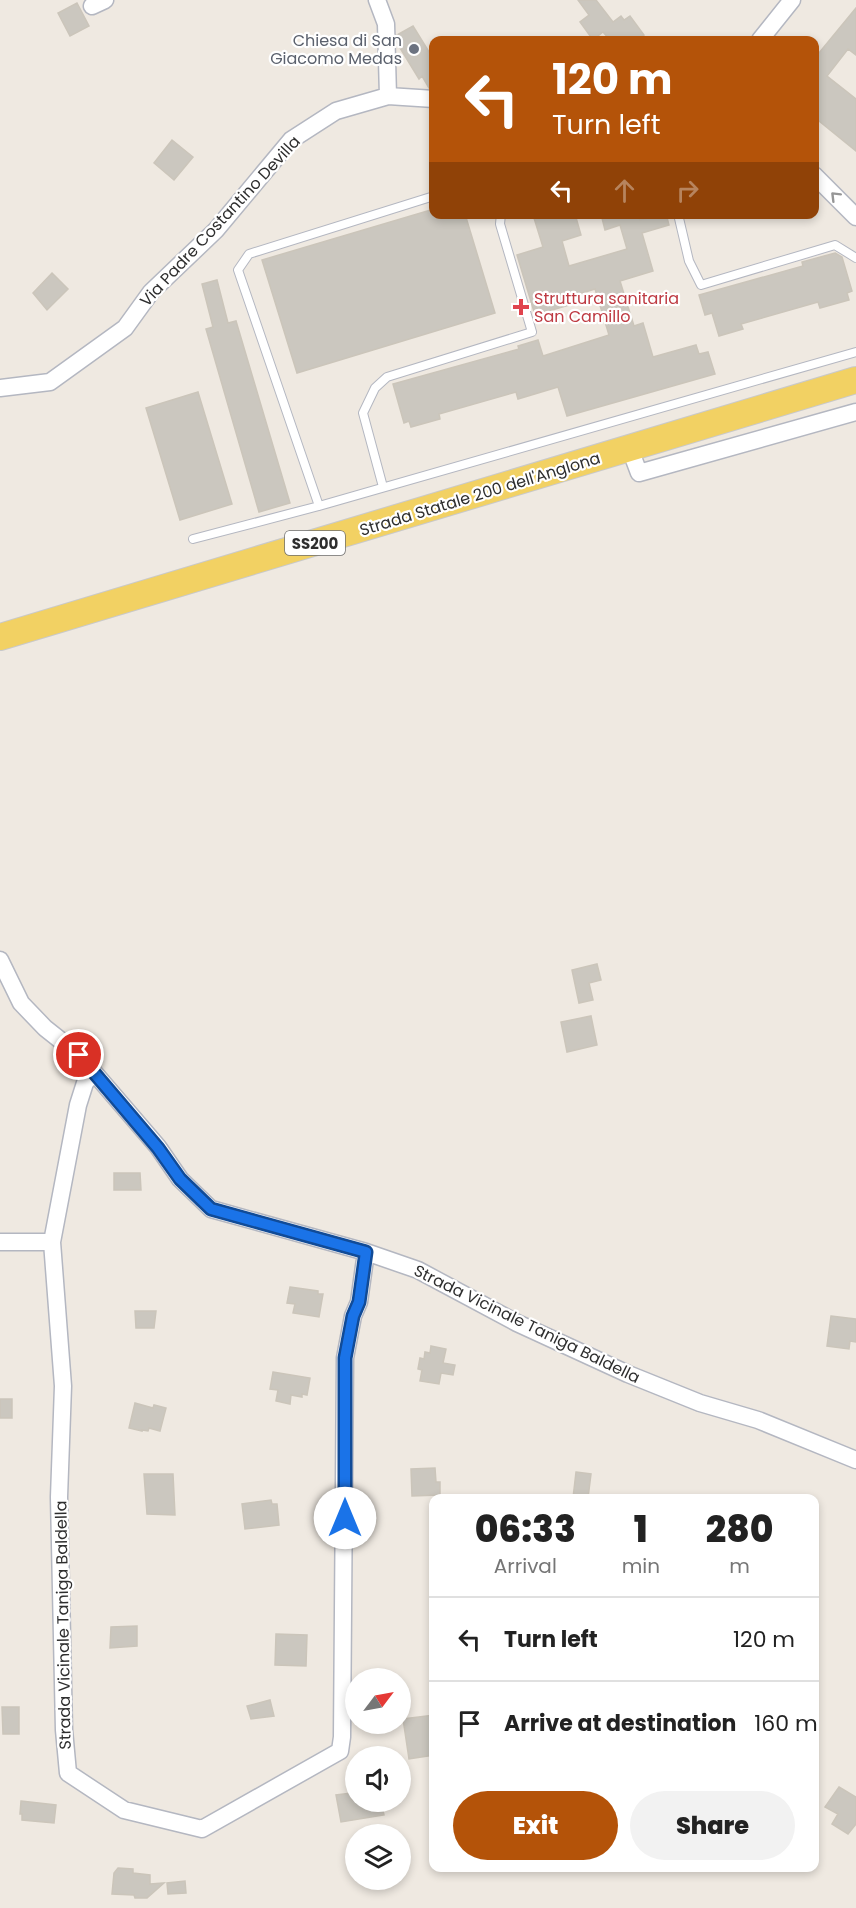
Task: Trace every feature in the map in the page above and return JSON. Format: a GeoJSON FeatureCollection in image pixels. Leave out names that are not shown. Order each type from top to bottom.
{"type":"FeatureCollection","features":[{"type":"Feature","properties":{"kind":"main road","name":"Strada Statale 200 dell'Anglona"},"geometry":{"type":"LineString","coordinates":[[0,638],[630,450],[856,380]]}},
{"type":"Feature","properties":{"kind":"street"},"geometry":{"type":"LineString","coordinates":[[377,0],[386,24],[388,96]]}},
{"type":"Feature","properties":{"kind":"street"},"geometry":{"type":"LineString","coordinates":[[763,36],[792,0]]}},
{"type":"Feature","properties":{"kind":"street","name":"Via Padre Costantino Devilla"},"geometry":{"type":"LineString","coordinates":[[0,388],[50,382],[125,328],[151,292],[216,230],[291,140],[336,111],[388,96],[429,99]]}},
{"type":"Feature","properties":{"kind":"street"},"geometry":{"type":"LineString","coordinates":[[819,180],[856,217]]}},
{"type":"Feature","properties":{"kind":"street"},"geometry":{"type":"LineString","coordinates":[[630,450],[639,473],[856,412]]}},
{"type":"Feature","properties":{"kind":"street","name":"Strada Vicinale Taniga Baldella"},"geometry":{"type":"LineString","coordinates":[[0,960],[8,972],[21,1004],[45,1028],[79,1055],[158,1148],[180,1179],[211,1209],[366,1252],[418,1270],[517,1323],[628,1374],[700,1403],[758,1420],[856,1460]]}},
{"type":"Feature","properties":{"kind":"street","name":"Strada Vicinale Taniga Baldella"},"geometry":{"type":"LineString","coordinates":[[94,1073],[85,1083],[78,1105],[52,1242],[63,1386],[60,1497],[64,1730],[68,1773],[124,1810],[202,1829],[340,1751],[345,1541],[345,1358],[353,1316],[359,1302],[366,1252]]}},
{"type":"Feature","properties":{"kind":"street"},"geometry":{"type":"LineString","coordinates":[[0,1242],[52,1242]]}},
{"type":"Feature","properties":{"kind":"lane"},"geometry":{"type":"LineString","coordinates":[[318,506],[238,270],[249,254],[429,198]]}},
{"type":"Feature","properties":{"kind":"lane"},"geometry":{"type":"LineString","coordinates":[[382,487],[363,413],[375,388],[387,377],[532,332],[500,225],[501,219]]}},
{"type":"Feature","properties":{"kind":"lane"},"geometry":{"type":"LineString","coordinates":[[679,219],[689,261],[701,285],[835,245],[856,258]]}},
{"type":"Feature","properties":{"kind":"lane"},"geometry":{"type":"LineString","coordinates":[[193,538],[318,506],[856,352]]}},
{"type":"Feature","properties":{"kind":"building"},"geometry":{"type":"Polygon","coordinates":[[[578,0],[596,0],[613,22],[621,16],[624,20],[630,16],[644,35],[606,36],[603,32],[598,36],[590,36],[580,22],[589,15],[578,0]]]}},
{"type":"Feature","properties":{"kind":"building"},"geometry":{"type":"Polygon","coordinates":[[[77,3],[89,26],[70,36],[58,13],[77,3]]]}},
{"type":"Feature","properties":{"kind":"building"},"geometry":{"type":"Polygon","coordinates":[[[856,8],[856,55],[848,49],[827,76],[856,99],[856,151],[819,121],[819,53],[856,8]]]}},
{"type":"Feature","properties":{"kind":"building","name":"Chiesa di San Giacomo Medas"},"geometry":{"type":"Polygon","coordinates":[[[413,26],[429,52],[429,88],[422,76],[419,79],[397,43],[397,35],[413,26]]]}},
{"type":"Feature","properties":{"kind":"building"},"geometry":{"type":"Polygon","coordinates":[[[172,140],[193,157],[174,180],[154,163],[172,140]]]}},
{"type":"Feature","properties":{"kind":"building"},"geometry":{"type":"Polygon","coordinates":[[[429,210],[429,219],[467,219],[495,313],[297,373],[262,260],[429,210]]]}},
{"type":"Feature","properties":{"kind":"building"},"geometry":{"type":"Polygon","coordinates":[[[534,219],[576,219],[581,235],[562,241],[569,266],[627,249],[620,225],[605,230],[602,219],[667,219],[669,225],[642,233],[653,271],[620,281],[634,326],[643,323],[653,357],[696,345],[699,354],[708,352],[715,374],[567,416],[558,387],[518,399],[516,392],[439,414],[440,419],[411,427],[409,421],[404,423],[393,384],[519,349],[518,346],[538,340],[543,356],[609,335],[595,289],[566,298],[569,305],[535,315],[517,255],[543,247],[534,219]]]}},
{"type":"Feature","properties":{"kind":"building"},"geometry":{"type":"Polygon","coordinates":[[[835,253],[842,257],[852,291],[847,293],[849,300],[820,308],[818,302],[741,324],[743,329],[719,336],[712,313],[705,315],[699,295],[803,266],[802,262],[835,253]]]}},
{"type":"Feature","properties":{"kind":"building"},"geometry":{"type":"Polygon","coordinates":[[[52,273],[68,289],[47,310],[33,293],[52,273]]]}},
{"type":"Feature","properties":{"kind":"building"},"geometry":{"type":"Polygon","coordinates":[[[217,280],[228,323],[236,321],[290,503],[259,512],[206,329],[213,327],[202,284],[217,280]]]}},
{"type":"Feature","properties":{"kind":"building"},"geometry":{"type":"Polygon","coordinates":[[[198,392],[232,504],[180,520],[146,408],[198,392]]]}},
{"type":"Feature","properties":{"kind":"building"},"geometry":{"type":"Polygon","coordinates":[[[597,964],[601,980],[589,983],[593,1000],[579,1003],[572,970],[597,964]]]}},
{"type":"Feature","properties":{"kind":"building"},"geometry":{"type":"Polygon","coordinates":[[[591,1016],[597,1045],[567,1052],[561,1022],[591,1016]]]}},
{"type":"Feature","properties":{"kind":"building"},"geometry":{"type":"Polygon","coordinates":[[[114,1173],[140,1173],[141,1190],[114,1190],[114,1173]]]}},
{"type":"Feature","properties":{"kind":"building"},"geometry":{"type":"Polygon","coordinates":[[[290,1287],[318,1291],[318,1294],[323,1294],[319,1317],[293,1313],[295,1304],[287,1303],[290,1287]]]}},
{"type":"Feature","properties":{"kind":"building"},"geometry":{"type":"Polygon","coordinates":[[[135,1311],[156,1311],[154,1328],[136,1328],[135,1311]]]}},
{"type":"Feature","properties":{"kind":"building"},"geometry":{"type":"Polygon","coordinates":[[[831,1316],[856,1319],[856,1342],[850,1341],[849,1349],[827,1346],[831,1316]]]}},
{"type":"Feature","properties":{"kind":"building"},"geometry":{"type":"Polygon","coordinates":[[[431,1346],[446,1349],[443,1363],[455,1365],[453,1375],[441,1373],[439,1384],[420,1381],[422,1370],[418,1369],[420,1358],[424,1359],[425,1352],[430,1353],[431,1346]]]}},
{"type":"Feature","properties":{"kind":"building"},"geometry":{"type":"Polygon","coordinates":[[[273,1372],[310,1378],[307,1395],[302,1394],[302,1397],[291,1395],[290,1404],[276,1401],[278,1390],[270,1389],[273,1372]]]}},
{"type":"Feature","properties":{"kind":"building"},"geometry":{"type":"Polygon","coordinates":[[[0,1399],[12,1399],[12,1418],[0,1418],[0,1399]]]}},
{"type":"Feature","properties":{"kind":"building"},"geometry":{"type":"Polygon","coordinates":[[[135,1403],[153,1408],[154,1405],[166,1408],[160,1431],[149,1428],[148,1431],[142,1431],[129,1428],[135,1403]]]}},
{"type":"Feature","properties":{"kind":"building"},"geometry":{"type":"Polygon","coordinates":[[[435,1468],[436,1482],[440,1482],[440,1494],[412,1496],[411,1469],[435,1468]]]}},
{"type":"Feature","properties":{"kind":"building"},"geometry":{"type":"Polygon","coordinates":[[[576,1472],[591,1474],[588,1494],[573,1494],[576,1472]]]}},
{"type":"Feature","properties":{"kind":"building"},"geometry":{"type":"Polygon","coordinates":[[[144,1474],[173,1474],[175,1515],[147,1514],[144,1474]]]}},
{"type":"Feature","properties":{"kind":"building"},"geometry":{"type":"Polygon","coordinates":[[[271,1500],[272,1504],[277,1504],[279,1525],[245,1529],[242,1504],[271,1500]]]}},
{"type":"Feature","properties":{"kind":"building"},"geometry":{"type":"Polygon","coordinates":[[[137,1626],[137,1646],[110,1648],[111,1627],[137,1626]]]}},
{"type":"Feature","properties":{"kind":"building"},"geometry":{"type":"Polygon","coordinates":[[[276,1634],[307,1635],[306,1666],[275,1665],[276,1634]]]}},
{"type":"Feature","properties":{"kind":"building"},"geometry":{"type":"Polygon","coordinates":[[[270,1700],[274,1716],[251,1719],[247,1706],[270,1700]]]}},
{"type":"Feature","properties":{"kind":"building"},"geometry":{"type":"Polygon","coordinates":[[[2,1707],[19,1707],[19,1734],[3,1734],[2,1707]]]}},
{"type":"Feature","properties":{"kind":"building"},"geometry":{"type":"Polygon","coordinates":[[[429,1716],[429,1756],[411,1759],[411,1746],[407,1746],[405,1734],[411,1734],[411,1718],[429,1716]]]}},
{"type":"Feature","properties":{"kind":"building"},"geometry":{"type":"Polygon","coordinates":[[[839,1787],[856,1797],[856,1824],[848,1834],[832,1824],[838,1814],[825,1807],[839,1787]]]}},
{"type":"Feature","properties":{"kind":"building"},"geometry":{"type":"Polygon","coordinates":[[[345,1794],[345,1812],[383,1812],[384,1815],[341,1822],[336,1795],[345,1794]]]}},
{"type":"Feature","properties":{"kind":"building"},"geometry":{"type":"Polygon","coordinates":[[[21,1801],[56,1805],[54,1823],[22,1820],[21,1801]]]}},
{"type":"Feature","properties":{"kind":"building"},"geometry":{"type":"Polygon","coordinates":[[[118,1868],[133,1869],[133,1873],[150,1875],[150,1884],[164,1883],[147,1898],[112,1894],[114,1873],[118,1868]]]}},
{"type":"Feature","properties":{"kind":"building"},"geometry":{"type":"Polygon","coordinates":[[[185,1881],[186,1893],[168,1894],[167,1883],[185,1881]]]}},
{"type":"Feature","properties":{"kind":"place","name":"Chiesa di San Giacomo Medas"},"geometry":{"type":"Point","coordinates":[414,49]}},
{"type":"Feature","properties":{"kind":"place","name":"Struttura sanitaria San Camillo"},"geometry":{"type":"Point","coordinates":[521,307]}},
{"type":"Feature","properties":{"kind":"route"},"geometry":{"type":"LineString","coordinates":[[79,1055],[158,1148],[180,1179],[211,1209],[366,1252],[359,1302],[353,1316],[345,1358],[345,1518]]}}]}
